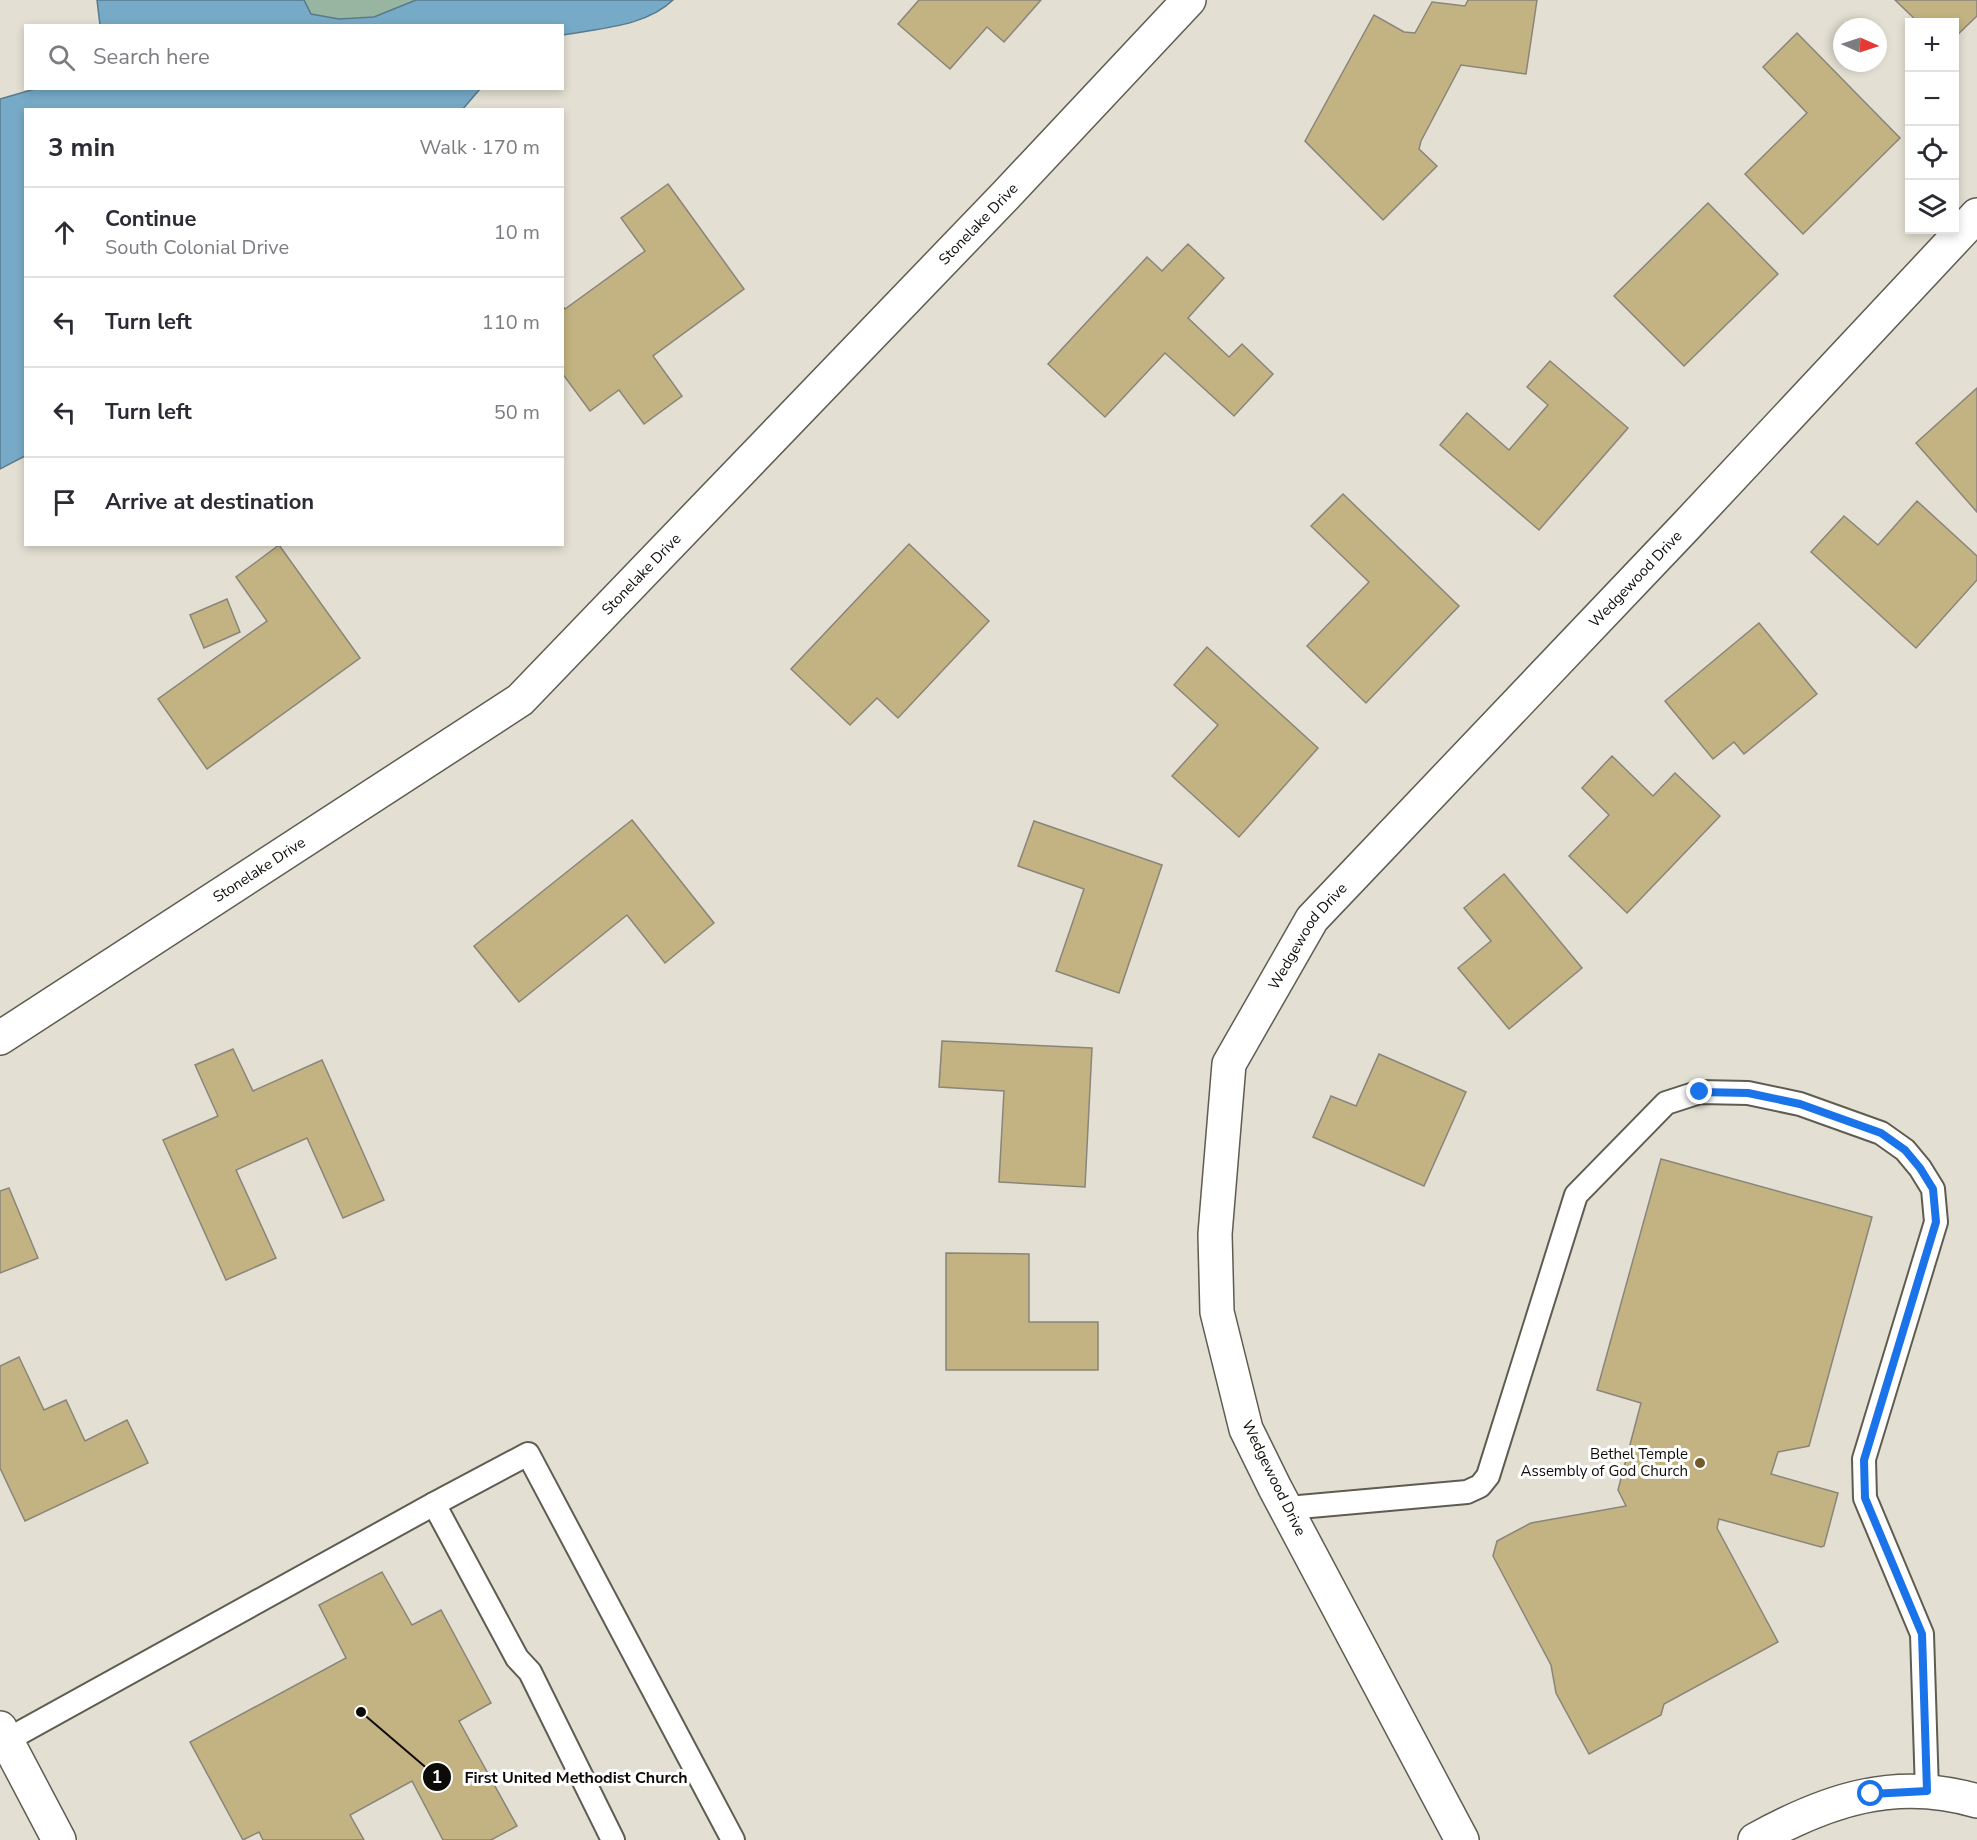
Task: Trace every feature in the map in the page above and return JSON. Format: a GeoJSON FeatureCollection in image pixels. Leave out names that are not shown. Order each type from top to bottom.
{"type":"FeatureCollection","features":[{"type":"Feature","properties":{"kind":"street","name":"Stonelake Drive"},"geometry":{"type":"LineString","coordinates":[[0,1038],[520,700],[1005,196],[1189,0]]}},
{"type":"Feature","properties":{"kind":"street","name":"Wedgewood Drive"},"geometry":{"type":"LineString","coordinates":[[1462,1840],[1246,1429],[1217,1312],[1215,1234],[1229,1064],[1312,919],[1685,527],[1977,215]]}},
{"type":"Feature","properties":{"kind":"street"},"geometry":{"type":"LineString","coordinates":[[3,1734],[59,1840]]}},
{"type":"Feature","properties":{"kind":"street"},"geometry":{"type":"LineString","coordinates":[[1755,1840],[1819,1808],[1871,1794],[1927,1791],[1977,1801]]}},
{"type":"Feature","properties":{"kind":"lane"},"geometry":{"type":"LineString","coordinates":[[1288,1508],[1467,1492],[1480,1486],[1488,1476],[1576,1195],[1666,1103],[1700,1092],[1748,1093],[1800,1104],[1881,1133],[1905,1150],[1933,1189],[1936,1222],[1864,1460],[1865,1498],[1922,1634],[1927,1791]]}},
{"type":"Feature","properties":{"kind":"lane"},"geometry":{"type":"LineString","coordinates":[[3,1734],[528,1454],[733,1840]]}},
{"type":"Feature","properties":{"kind":"lane"},"geometry":{"type":"LineString","coordinates":[[434,1504],[518,1658],[530,1672],[613,1840]]}},
{"type":"Feature","properties":{"kind":"green space"},"geometry":{"type":"Polygon","coordinates":[[[304,0],[416,0],[375,17],[339,19],[310,14],[304,0]]]}},
{"type":"Feature","properties":{"kind":"water"},"geometry":{"type":"Polygon","coordinates":[[[97,0],[304,0],[311,14],[339,19],[374,17],[416,0],[673,0],[662,9],[635,21],[564,35],[564,24],[100,24],[97,0]]]}},
{"type":"Feature","properties":{"kind":"water"},"geometry":{"type":"Polygon","coordinates":[[[31,90],[479,90],[464,108],[24,108],[24,457],[0,469],[0,99],[31,90]]]}},
{"type":"Feature","properties":{"kind":"building"},"geometry":{"type":"Polygon","coordinates":[[[919,0],[1041,0],[1004,42],[987,27],[950,69],[898,24],[919,0]]]}},
{"type":"Feature","properties":{"kind":"building"},"geometry":{"type":"Polygon","coordinates":[[[1468,0],[1537,0],[1526,74],[1461,65],[1419,149],[1437,166],[1383,220],[1305,141],[1374,15],[1404,32],[1415,33],[1432,2],[1465,6],[1468,0]]]}},
{"type":"Feature","properties":{"kind":"building"},"geometry":{"type":"Polygon","coordinates":[[[1895,0],[1977,0],[1977,16],[1959,33],[1959,18],[1914,18],[1895,0]]]}},
{"type":"Feature","properties":{"kind":"building"},"geometry":{"type":"Polygon","coordinates":[[[1797,33],[1900,138],[1803,234],[1745,174],[1807,113],[1763,67],[1797,33]]]}},
{"type":"Feature","properties":{"kind":"building"},"geometry":{"type":"Polygon","coordinates":[[[668,184],[744,289],[653,356],[682,396],[644,424],[619,390],[590,411],[564,376],[564,308],[645,251],[621,218],[668,184]]]}},
{"type":"Feature","properties":{"kind":"building"},"geometry":{"type":"Polygon","coordinates":[[[1708,203],[1778,274],[1684,366],[1614,296],[1708,203]]]}},
{"type":"Feature","properties":{"kind":"building"},"geometry":{"type":"Polygon","coordinates":[[[1188,244],[1224,278],[1188,318],[1229,357],[1242,344],[1273,374],[1234,416],[1165,353],[1105,417],[1048,364],[1147,257],[1162,271],[1188,244]]]}},
{"type":"Feature","properties":{"kind":"building"},"geometry":{"type":"Polygon","coordinates":[[[1550,361],[1628,428],[1539,530],[1440,445],[1467,413],[1509,450],[1548,405],[1527,387],[1550,361]]]}},
{"type":"Feature","properties":{"kind":"building"},"geometry":{"type":"Polygon","coordinates":[[[1977,388],[1977,512],[1916,443],[1977,388]]]}},
{"type":"Feature","properties":{"kind":"building"},"geometry":{"type":"Polygon","coordinates":[[[1343,494],[1459,606],[1366,703],[1307,646],[1369,582],[1311,526],[1343,494]]]}},
{"type":"Feature","properties":{"kind":"building"},"geometry":{"type":"Polygon","coordinates":[[[1917,501],[1977,556],[1977,580],[1916,648],[1811,552],[1844,516],[1878,545],[1917,501]]]}},
{"type":"Feature","properties":{"kind":"building"},"geometry":{"type":"Polygon","coordinates":[[[909,544],[989,621],[898,718],[877,698],[850,725],[791,669],[909,544]]]}},
{"type":"Feature","properties":{"kind":"building"},"geometry":{"type":"Polygon","coordinates":[[[280,546],[360,658],[207,769],[158,699],[267,621],[236,577],[280,546]]]}},
{"type":"Feature","properties":{"kind":"building"},"geometry":{"type":"Polygon","coordinates":[[[227,599],[240,632],[204,648],[190,615],[227,599]]]}},
{"type":"Feature","properties":{"kind":"building"},"geometry":{"type":"Polygon","coordinates":[[[1759,623],[1817,694],[1744,754],[1734,742],[1713,759],[1665,701],[1759,623]]]}},
{"type":"Feature","properties":{"kind":"building"},"geometry":{"type":"Polygon","coordinates":[[[1207,647],[1318,748],[1239,837],[1172,776],[1218,725],[1174,685],[1207,647]]]}},
{"type":"Feature","properties":{"kind":"building"},"geometry":{"type":"Polygon","coordinates":[[[1612,756],[1653,796],[1675,773],[1720,816],[1627,913],[1569,856],[1609,815],[1582,788],[1612,756]]]}},
{"type":"Feature","properties":{"kind":"building"},"geometry":{"type":"Polygon","coordinates":[[[632,820],[714,923],[665,963],[627,915],[519,1002],[474,946],[632,820]]]}},
{"type":"Feature","properties":{"kind":"building"},"geometry":{"type":"Polygon","coordinates":[[[1034,821],[1162,865],[1119,993],[1056,971],[1084,889],[1018,866],[1034,821]]]}},
{"type":"Feature","properties":{"kind":"building"},"geometry":{"type":"Polygon","coordinates":[[[1504,874],[1582,968],[1509,1029],[1458,968],[1491,941],[1464,908],[1504,874]]]}},
{"type":"Feature","properties":{"kind":"building"},"geometry":{"type":"Polygon","coordinates":[[[942,1041],[1092,1048],[1085,1187],[999,1182],[1004,1091],[939,1087],[942,1041]]]}},
{"type":"Feature","properties":{"kind":"building"},"geometry":{"type":"Polygon","coordinates":[[[233,1049],[253,1091],[322,1060],[384,1200],[343,1218],[307,1138],[236,1170],[276,1258],[226,1280],[163,1140],[218,1116],[195,1065],[233,1049]]]}},
{"type":"Feature","properties":{"kind":"building"},"geometry":{"type":"Polygon","coordinates":[[[1379,1054],[1466,1092],[1424,1186],[1313,1137],[1331,1096],[1356,1106],[1379,1054]]]}},
{"type":"Feature","properties":{"kind":"building","name":"Bethel Temple Assembly of God Church"},"geometry":{"type":"Polygon","coordinates":[[[1661,1159],[1872,1217],[1809,1446],[1778,1452],[1771,1474],[1838,1493],[1824,1546],[1719,1519],[1717,1528],[1778,1642],[1664,1704],[1661,1715],[1589,1754],[1556,1693],[1551,1665],[1493,1556],[1497,1541],[1531,1523],[1626,1506],[1618,1490],[1641,1403],[1597,1390],[1661,1159]]]}},
{"type":"Feature","properties":{"kind":"building"},"geometry":{"type":"Polygon","coordinates":[[[9,1188],[38,1258],[0,1273],[0,1191],[9,1188]]]}},
{"type":"Feature","properties":{"kind":"building"},"geometry":{"type":"Polygon","coordinates":[[[946,1253],[1029,1254],[1029,1322],[1098,1322],[1098,1370],[946,1370],[946,1253]]]}},
{"type":"Feature","properties":{"kind":"building"},"geometry":{"type":"Polygon","coordinates":[[[19,1357],[44,1410],[66,1400],[85,1441],[127,1420],[148,1463],[25,1521],[0,1468],[0,1366],[19,1357]]]}},
{"type":"Feature","properties":{"kind":"building"},"geometry":{"type":"Polygon","coordinates":[[[382,1572],[412,1625],[441,1610],[491,1703],[459,1721],[517,1826],[491,1840],[443,1840],[412,1781],[350,1815],[364,1840],[263,1840],[259,1832],[243,1840],[190,1742],[346,1658],[319,1605],[382,1572]]]}},
{"type":"Feature","properties":{"kind":"place","name":"Bethel Temple Assembly of God Church"},"geometry":{"type":"Point","coordinates":[1700,1463]}},
{"type":"Feature","properties":{"kind":"place","name":"First United Methodist Church"},"geometry":{"type":"Point","coordinates":[361,1712]}},
{"type":"Feature","properties":{"kind":"route"},"geometry":{"type":"LineString","coordinates":[[1700,1092],[1748,1093],[1800,1104],[1881,1133],[1905,1150],[1933,1189],[1936,1222],[1864,1460],[1865,1498],[1922,1634],[1927,1791],[1871,1794]]}}]}
